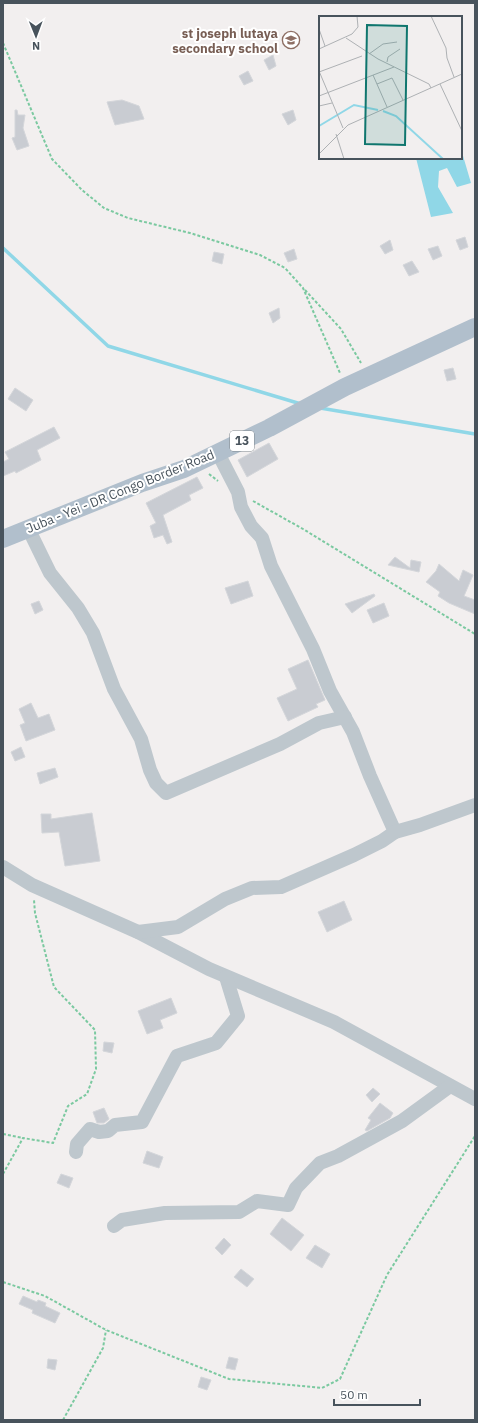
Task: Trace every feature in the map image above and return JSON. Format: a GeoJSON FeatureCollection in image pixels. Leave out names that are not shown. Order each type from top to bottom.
{"type":"FeatureCollection","features":[{"type":"Feature","properties":{"kind":"main road","name":"Juba - Yei - DR Congo Border Road"},"geometry":{"type":"LineString","coordinates":[[3,539],[142,483],[184,469],[353,384],[475,327]]}},
{"type":"Feature","properties":{"kind":"street"},"geometry":{"type":"LineString","coordinates":[[218,453],[238,492],[241,507],[250,526],[262,538],[271,566],[313,649],[330,691],[353,732],[370,776],[395,832]]}},
{"type":"Feature","properties":{"kind":"street"},"geometry":{"type":"LineString","coordinates":[[28,528],[50,573],[78,608],[92,633],[114,689],[141,739],[150,770],[156,783],[166,793],[280,744],[318,723],[345,717]]}},
{"type":"Feature","properties":{"kind":"street"},"geometry":{"type":"LineString","coordinates":[[138,932],[178,927],[225,899],[252,888],[281,887],[354,855],[382,841],[395,832],[420,825],[475,805]]}},
{"type":"Feature","properties":{"kind":"street"},"geometry":{"type":"LineString","coordinates":[[3,867],[32,884],[138,932],[226,977],[334,1022],[475,1099]]}},
{"type":"Feature","properties":{"kind":"street"},"geometry":{"type":"LineString","coordinates":[[76,1152],[77,1144],[90,1129],[99,1132],[108,1131],[115,1125],[142,1122],[177,1056],[216,1043],[238,1016],[226,977]]}},
{"type":"Feature","properties":{"kind":"street"},"geometry":{"type":"LineString","coordinates":[[114,1226],[122,1220],[165,1213],[239,1212],[257,1202],[288,1204],[296,1188],[320,1163],[338,1156],[402,1121],[450,1086]]}},
{"type":"Feature","properties":{"kind":"path"},"geometry":{"type":"LineString","coordinates":[[3,43],[52,159],[82,190],[104,208],[128,218],[190,233],[260,255],[285,268],[341,329],[355,351],[361,365],[353,384]]}},
{"type":"Feature","properties":{"kind":"path"},"geometry":{"type":"LineString","coordinates":[[303,288],[353,384]]}},
{"type":"Feature","properties":{"kind":"path"},"geometry":{"type":"LineString","coordinates":[[184,469],[209,474],[218,481]]}},
{"type":"Feature","properties":{"kind":"path"},"geometry":{"type":"LineString","coordinates":[[238,492],[303,529],[475,634]]}},
{"type":"Feature","properties":{"kind":"path"},"geometry":{"type":"LineString","coordinates":[[3,1134],[53,1143],[68,1106],[87,1094],[96,1069],[95,1030],[54,987],[35,912],[32,884]]}},
{"type":"Feature","properties":{"kind":"path"},"geometry":{"type":"LineString","coordinates":[[3,1282],[45,1296],[106,1330],[229,1379],[322,1388],[340,1379],[387,1275],[475,1136]]}},
{"type":"Feature","properties":{"kind":"path"},"geometry":{"type":"LineString","coordinates":[[3,1174],[23,1138]]}},
{"type":"Feature","properties":{"kind":"path"},"geometry":{"type":"LineString","coordinates":[[63,1420],[103,1348],[106,1330]]}},
{"type":"Feature","properties":{"kind":"path"},"geometry":{"type":"LineString","coordinates":[[386,1420],[396,1420]]}},
{"type":"Feature","properties":{"kind":"water"},"geometry":{"type":"Polygon","coordinates":[[[462,152],[471,183],[457,187],[447,168],[439,171],[438,187],[453,213],[431,217],[416,159],[462,159],[462,152]]]}},
{"type":"Feature","properties":{"kind":"building"},"geometry":{"type":"Polygon","coordinates":[[[273,55],[276,66],[269,70],[264,60],[273,55]]]}},
{"type":"Feature","properties":{"kind":"building"},"geometry":{"type":"Polygon","coordinates":[[[248,71],[253,81],[244,85],[239,76],[248,71]]]}},
{"type":"Feature","properties":{"kind":"building"},"geometry":{"type":"Polygon","coordinates":[[[122,100],[139,106],[144,119],[115,125],[107,102],[122,100]]]}},
{"type":"Feature","properties":{"kind":"building"},"geometry":{"type":"Polygon","coordinates":[[[15,110],[17,110],[18,115],[25,115],[23,128],[29,146],[17,150],[12,138],[15,137],[15,110]]]}},
{"type":"Feature","properties":{"kind":"building"},"geometry":{"type":"Polygon","coordinates":[[[293,110],[296,120],[288,125],[282,114],[293,110]]]}},
{"type":"Feature","properties":{"kind":"building"},"geometry":{"type":"Polygon","coordinates":[[[465,237],[468,247],[460,250],[456,240],[465,237]]]}},
{"type":"Feature","properties":{"kind":"building"},"geometry":{"type":"Polygon","coordinates":[[[390,240],[393,250],[385,254],[380,246],[390,240]]]}},
{"type":"Feature","properties":{"kind":"building"},"geometry":{"type":"Polygon","coordinates":[[[438,246],[442,256],[433,260],[428,249],[438,246]]]}},
{"type":"Feature","properties":{"kind":"building"},"geometry":{"type":"Polygon","coordinates":[[[294,249],[297,259],[288,262],[284,253],[294,249]]]}},
{"type":"Feature","properties":{"kind":"building"},"geometry":{"type":"Polygon","coordinates":[[[214,252],[224,254],[222,264],[212,261],[214,252]]]}},
{"type":"Feature","properties":{"kind":"building"},"geometry":{"type":"Polygon","coordinates":[[[412,261],[419,272],[409,276],[403,265],[412,261]]]}},
{"type":"Feature","properties":{"kind":"building"},"geometry":{"type":"Polygon","coordinates":[[[279,308],[280,318],[273,323],[269,313],[279,308]]]}},
{"type":"Feature","properties":{"kind":"building"},"geometry":{"type":"Polygon","coordinates":[[[453,368],[456,379],[447,381],[444,370],[453,368]]]}},
{"type":"Feature","properties":{"kind":"building"},"geometry":{"type":"Polygon","coordinates":[[[15,388],[33,400],[26,411],[8,399],[15,388]]]}},
{"type":"Feature","properties":{"kind":"building"},"geometry":{"type":"Polygon","coordinates":[[[54,427],[60,438],[37,450],[41,460],[16,473],[15,471],[3,476],[3,462],[9,459],[5,452],[54,427]]]}},
{"type":"Feature","properties":{"kind":"building"},"geometry":{"type":"Polygon","coordinates":[[[269,443],[278,459],[247,477],[238,460],[269,443]]]}},
{"type":"Feature","properties":{"kind":"building"},"geometry":{"type":"Polygon","coordinates":[[[197,477],[203,488],[189,495],[191,500],[163,515],[172,542],[167,544],[163,535],[154,538],[150,526],[156,523],[146,503],[197,477]]]}},
{"type":"Feature","properties":{"kind":"building"},"geometry":{"type":"Polygon","coordinates":[[[395,557],[410,568],[411,560],[421,562],[419,572],[388,565],[395,557]]]}},
{"type":"Feature","properties":{"kind":"building"},"geometry":{"type":"Polygon","coordinates":[[[439,564],[459,581],[463,570],[473,575],[464,596],[475,600],[475,614],[449,603],[438,596],[440,592],[426,582],[436,571],[439,564]]]}},
{"type":"Feature","properties":{"kind":"building"},"geometry":{"type":"Polygon","coordinates":[[[248,581],[253,596],[231,604],[225,588],[248,581]]]}},
{"type":"Feature","properties":{"kind":"building"},"geometry":{"type":"Polygon","coordinates":[[[374,594],[375,596],[352,613],[345,604],[374,594]]]}},
{"type":"Feature","properties":{"kind":"building"},"geometry":{"type":"Polygon","coordinates":[[[39,601],[43,610],[35,614],[31,604],[39,601]]]}},
{"type":"Feature","properties":{"kind":"building"},"geometry":{"type":"Polygon","coordinates":[[[384,603],[389,616],[373,623],[367,610],[384,603]]]}},
{"type":"Feature","properties":{"kind":"building"},"geometry":{"type":"Polygon","coordinates":[[[308,660],[325,700],[316,704],[318,707],[288,721],[277,698],[297,689],[288,669],[308,660]]]}},
{"type":"Feature","properties":{"kind":"building"},"geometry":{"type":"Polygon","coordinates":[[[31,703],[38,718],[49,714],[55,730],[26,741],[20,725],[25,723],[19,709],[31,703]]]}},
{"type":"Feature","properties":{"kind":"building"},"geometry":{"type":"Polygon","coordinates":[[[21,747],[25,757],[15,761],[11,752],[21,747]]]}},
{"type":"Feature","properties":{"kind":"building"},"geometry":{"type":"Polygon","coordinates":[[[55,768],[58,777],[40,784],[37,773],[55,768]]]}},
{"type":"Feature","properties":{"kind":"building"},"geometry":{"type":"Polygon","coordinates":[[[92,813],[100,861],[65,866],[59,832],[42,833],[41,814],[51,814],[51,819],[92,813]]]}},
{"type":"Feature","properties":{"kind":"building"},"geometry":{"type":"Polygon","coordinates":[[[344,901],[352,920],[327,932],[318,912],[344,901]]]}},
{"type":"Feature","properties":{"kind":"building"},"geometry":{"type":"Polygon","coordinates":[[[171,998],[177,1013],[160,1020],[163,1028],[147,1034],[138,1011],[171,998]]]}},
{"type":"Feature","properties":{"kind":"building"},"geometry":{"type":"Polygon","coordinates":[[[104,1042],[114,1043],[112,1053],[103,1051],[104,1042]]]}},
{"type":"Feature","properties":{"kind":"building"},"geometry":{"type":"Polygon","coordinates":[[[373,1088],[380,1094],[372,1102],[366,1095],[373,1088]]]}},
{"type":"Feature","properties":{"kind":"building"},"geometry":{"type":"Polygon","coordinates":[[[380,1103],[393,1113],[390,1118],[367,1131],[365,1130],[371,1120],[368,1118],[380,1103]]]}},
{"type":"Feature","properties":{"kind":"building"},"geometry":{"type":"Polygon","coordinates":[[[104,1108],[109,1119],[104,1123],[97,1123],[93,1112],[104,1108]]]}},
{"type":"Feature","properties":{"kind":"building"},"geometry":{"type":"Polygon","coordinates":[[[147,1151],[163,1157],[159,1168],[143,1163],[147,1151]]]}},
{"type":"Feature","properties":{"kind":"building"},"geometry":{"type":"Polygon","coordinates":[[[61,1174],[73,1178],[69,1188],[57,1183],[61,1174]]]}},
{"type":"Feature","properties":{"kind":"building"},"geometry":{"type":"Polygon","coordinates":[[[282,1218],[304,1235],[291,1251],[270,1234],[282,1218]]]}},
{"type":"Feature","properties":{"kind":"building"},"geometry":{"type":"Polygon","coordinates":[[[224,1238],[231,1245],[222,1255],[215,1248],[224,1238]]]}},
{"type":"Feature","properties":{"kind":"building"},"geometry":{"type":"Polygon","coordinates":[[[315,1245],[330,1254],[322,1268],[306,1258],[315,1245]]]}},
{"type":"Feature","properties":{"kind":"building"},"geometry":{"type":"Polygon","coordinates":[[[241,1269],[254,1279],[247,1287],[234,1277],[241,1269]]]}},
{"type":"Feature","properties":{"kind":"building"},"geometry":{"type":"Polygon","coordinates":[[[23,1296],[37,1302],[38,1300],[46,1303],[45,1306],[60,1313],[55,1323],[32,1313],[33,1310],[19,1304],[23,1296]]]}},
{"type":"Feature","properties":{"kind":"building"},"geometry":{"type":"Polygon","coordinates":[[[229,1357],[238,1359],[235,1370],[226,1368],[229,1357]]]}},
{"type":"Feature","properties":{"kind":"building"},"geometry":{"type":"Polygon","coordinates":[[[48,1359],[57,1360],[55,1370],[47,1368],[48,1359]]]}},
{"type":"Feature","properties":{"kind":"building"},"geometry":{"type":"Polygon","coordinates":[[[201,1377],[211,1380],[207,1390],[198,1387],[201,1377]]]}},
{"type":"Feature","properties":{"kind":"waterway"},"geometry":{"type":"LineString","coordinates":[[3,248],[108,346],[301,404]]}},
{"type":"Feature","properties":{"kind":"waterway"},"geometry":{"type":"LineString","coordinates":[[320,408],[475,434]]}},
{"type":"Feature","properties":{"kind":"place","name":"st joseph lutaya secondary school"},"geometry":{"type":"Point","coordinates":[291,40]}}]}
